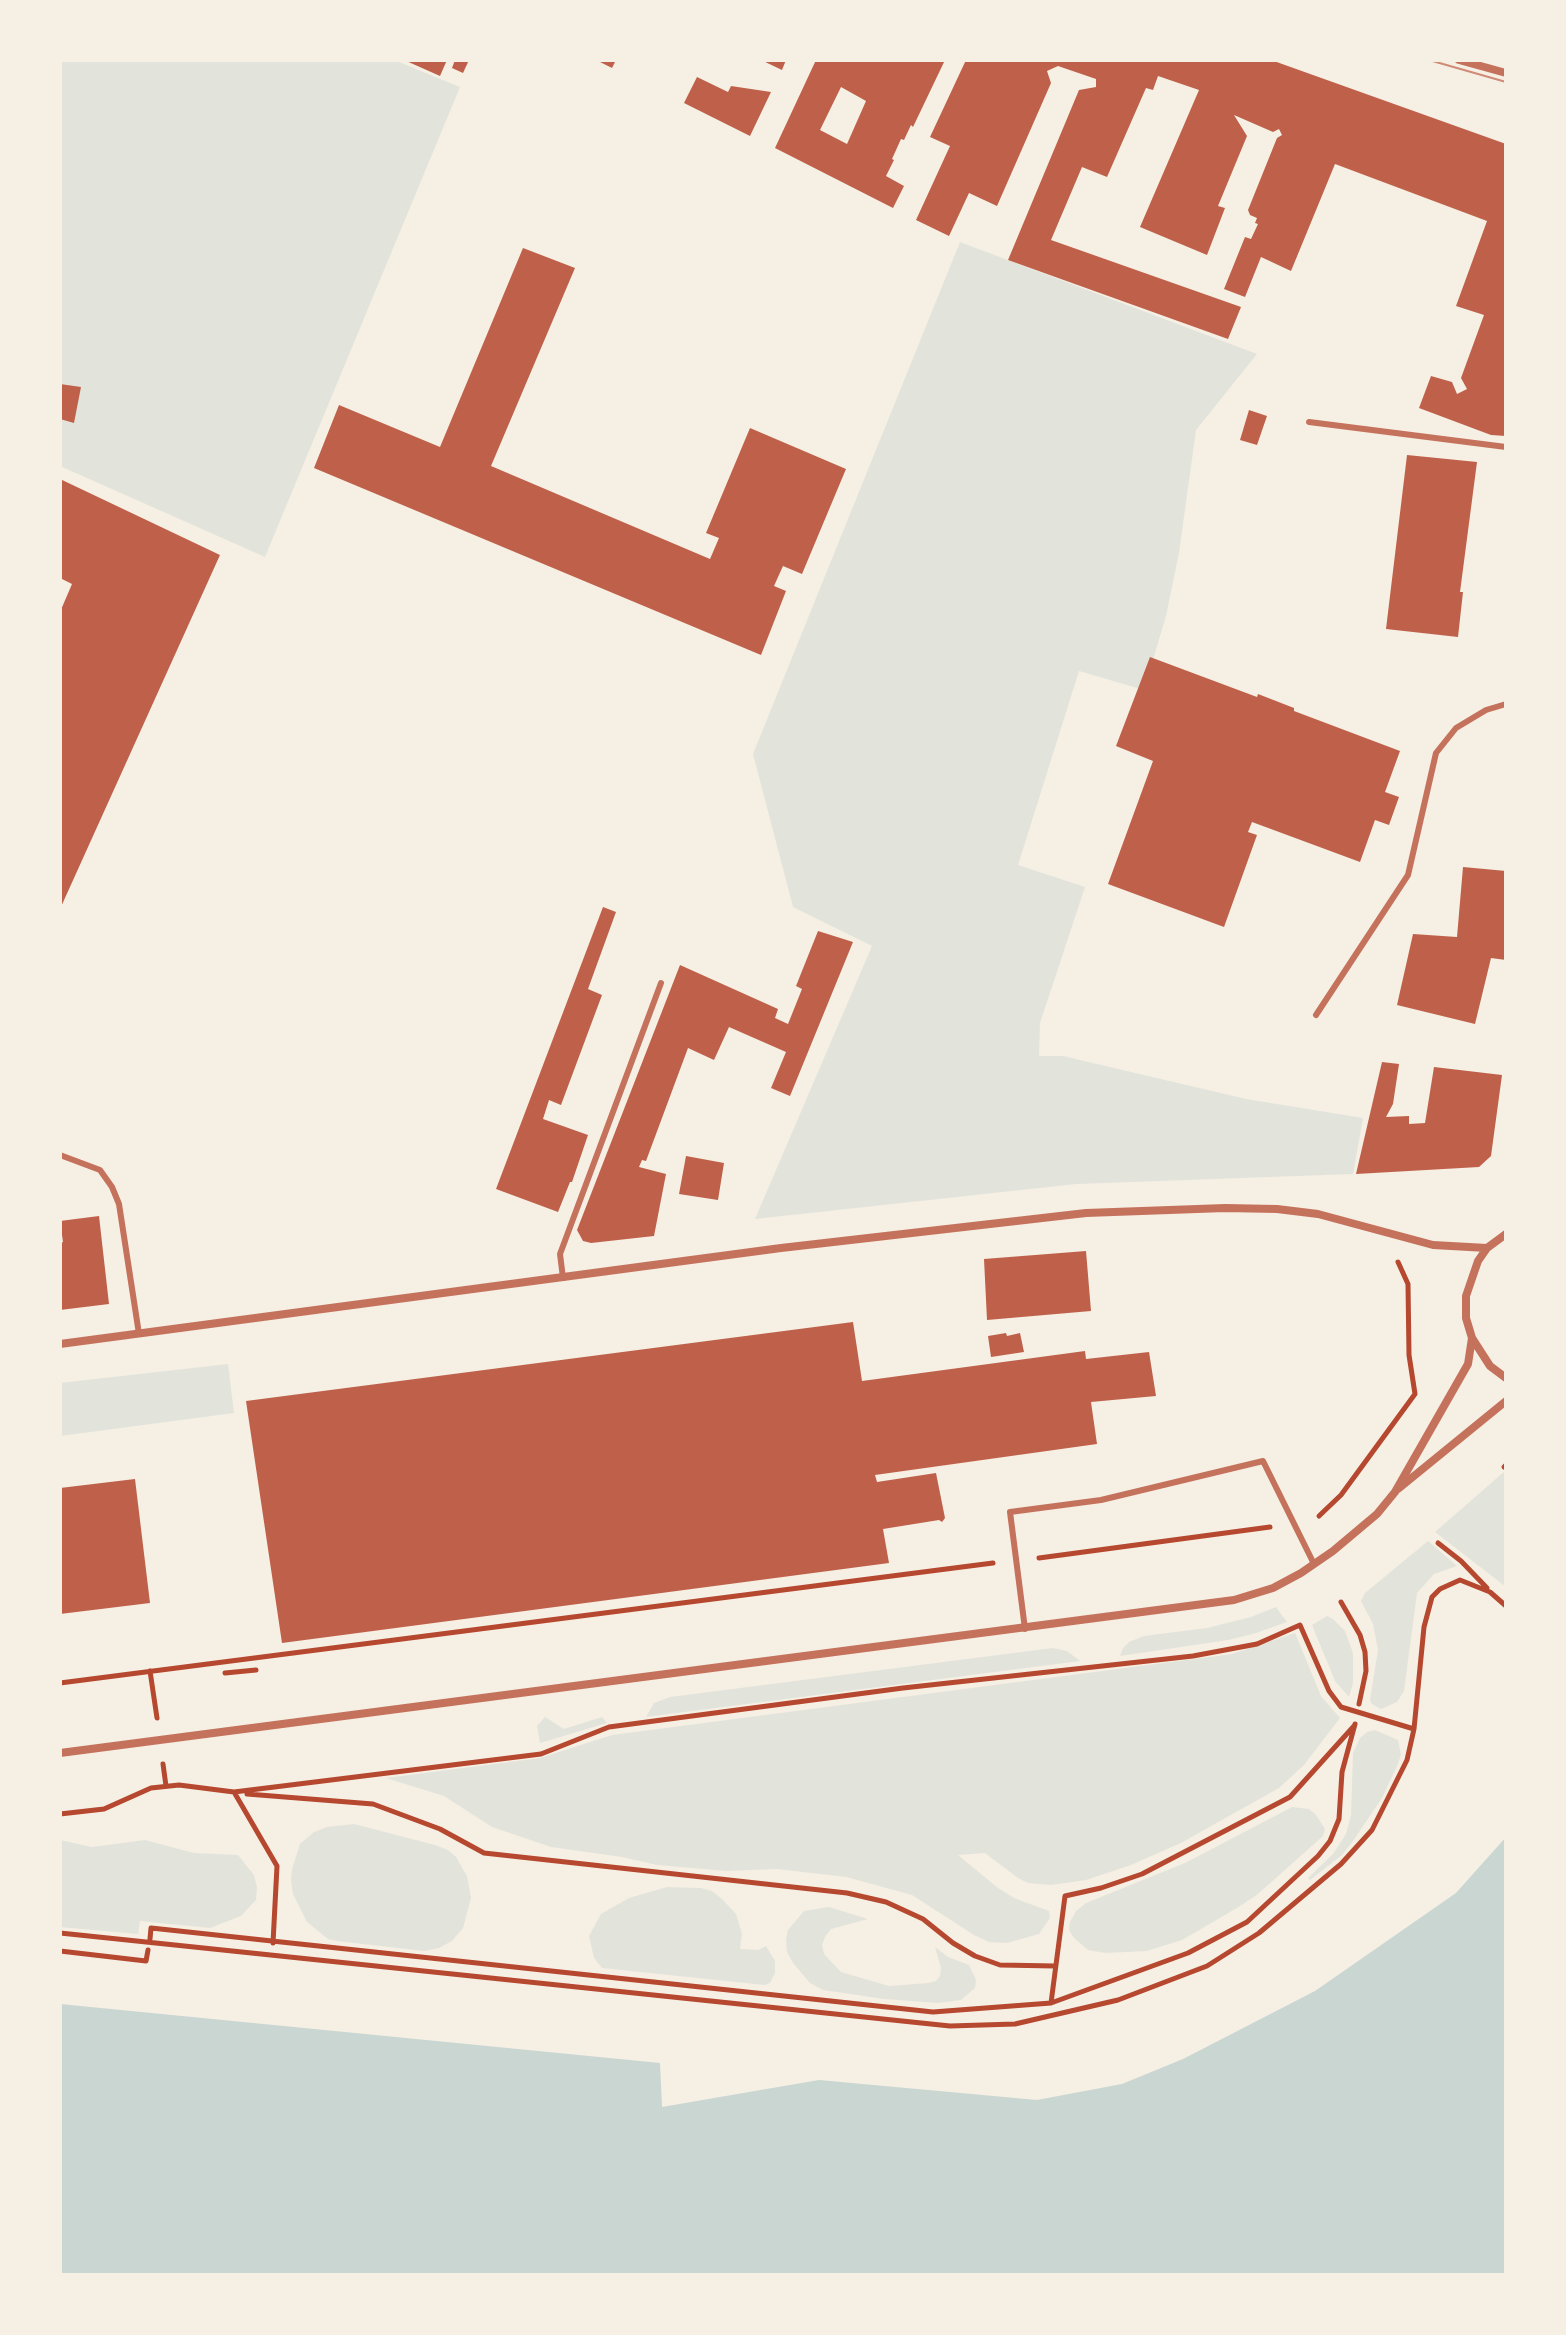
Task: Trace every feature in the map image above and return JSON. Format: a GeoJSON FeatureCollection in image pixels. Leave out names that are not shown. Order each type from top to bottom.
{"type":"FeatureCollection","features":[{"type":"Feature","properties":{"kind":"street"},"geometry":{"type":"LineString","coordinates":[[1459,60],[1506,73]]}},
{"type":"Feature","properties":{"kind":"street"},"geometry":{"type":"LineString","coordinates":[[60,1344],[781,1248],[1070,1215],[1277,1209],[1318,1214],[1433,1245],[1487,1248]]}},
{"type":"Feature","properties":{"kind":"street"},"geometry":{"type":"LineString","coordinates":[[1506,1234],[1487,1248],[1474,1269],[1466,1296],[1466,1318],[1472,1338],[1490,1366],[1506,1378]]}},
{"type":"Feature","properties":{"kind":"street"},"geometry":{"type":"LineString","coordinates":[[60,1753],[1234,1600],[1273,1588],[1314,1564],[1377,1514],[1395,1492],[1468,1364],[1472,1338]]}},
{"type":"Feature","properties":{"kind":"street"},"geometry":{"type":"LineString","coordinates":[[1395,1492],[1506,1401]]}},
{"type":"Feature","properties":{"kind":"lane"},"geometry":{"type":"LineString","coordinates":[[1309,422],[1506,447]]}},
{"type":"Feature","properties":{"kind":"lane"},"geometry":{"type":"LineString","coordinates":[[1316,1015],[1408,875],[1436,753],[1456,728],[1486,710],[1506,704]]}},
{"type":"Feature","properties":{"kind":"lane"},"geometry":{"type":"LineString","coordinates":[[563,1278],[560,1254],[661,983]]}},
{"type":"Feature","properties":{"kind":"lane"},"geometry":{"type":"LineString","coordinates":[[60,1155],[100,1170],[112,1187],[119,1204],[139,1334]]}},
{"type":"Feature","properties":{"kind":"lane"},"geometry":{"type":"LineString","coordinates":[[1025,1629],[1010,1512],[1101,1500],[1263,1461],[1314,1564]]}},
{"type":"Feature","properties":{"kind":"path"},"geometry":{"type":"LineString","coordinates":[[1319,1516],[1341,1495],[1415,1394],[1409,1355],[1408,1284],[1401,1266]]}},
{"type":"Feature","properties":{"kind":"path"},"geometry":{"type":"LineString","coordinates":[[60,1683],[1275,1526]]}},
{"type":"Feature","properties":{"kind":"path"},"geometry":{"type":"LineString","coordinates":[[1438,1543],[1461,1561],[1505,1605]]}},
{"type":"Feature","properties":{"kind":"path"},"geometry":{"type":"LineString","coordinates":[[60,1933],[950,2026],[1015,2024],[1118,2000],[1207,1966],[1259,1933],[1341,1864],[1372,1830],[1407,1760],[1414,1729],[1424,1627],[1432,1597],[1440,1589],[1460,1580],[1490,1592]]}},
{"type":"Feature","properties":{"kind":"path"},"geometry":{"type":"LineString","coordinates":[[1341,1602],[1356,1625],[1365,1652],[1366,1671],[1359,1704]]}},
{"type":"Feature","properties":{"kind":"path"},"geometry":{"type":"LineString","coordinates":[[234,1792],[541,1754],[609,1727],[903,1688],[1193,1656],[1257,1644],[1300,1625],[1329,1691],[1341,1707],[1414,1729]]}},
{"type":"Feature","properties":{"kind":"path"},"geometry":{"type":"LineString","coordinates":[[225,1673],[256,1670]]}},
{"type":"Feature","properties":{"kind":"path"},"geometry":{"type":"LineString","coordinates":[[150,1671],[157,1719]]}},
{"type":"Feature","properties":{"kind":"path"},"geometry":{"type":"LineString","coordinates":[[150,1939],[151,1928],[933,2012],[1051,2003],[1188,1953],[1247,1922],[1330,1841],[1339,1819],[1342,1772],[1355,1724],[1290,1797],[1142,1874],[1065,1896],[1051,2003]]}},
{"type":"Feature","properties":{"kind":"path"},"geometry":{"type":"LineString","coordinates":[[162,1762],[166,1786]]}},
{"type":"Feature","properties":{"kind":"path"},"geometry":{"type":"LineString","coordinates":[[60,1814],[104,1809],[151,1788],[179,1785],[373,1804],[440,1829],[484,1853],[847,1893],[886,1902],[923,1919],[975,1956],[1000,1965],[1055,1966]]}},
{"type":"Feature","properties":{"kind":"path"},"geometry":{"type":"LineString","coordinates":[[234,1792],[277,1866],[273,1943]]}},
{"type":"Feature","properties":{"kind":"path"},"geometry":{"type":"LineString","coordinates":[[60,1951],[146,1961],[148,1950]]}},
{"type":"Feature","properties":{"kind":"shaded area"},"geometry":{"type":"Polygon","coordinates":[[[60,60],[394,60],[460,87],[265,557],[60,466],[60,60]]]}},
{"type":"Feature","properties":{"kind":"shaded area"},"geometry":{"type":"Polygon","coordinates":[[[960,242],[1257,354],[1196,430],[1179,553],[1166,616],[1144,690],[1079,671],[1018,865],[1085,887],[1040,1023],[1039,1056],[1063,1056],[1246,1099],[1363,1118],[1353,1174],[1076,1184],[755,1219],[872,946],[793,907],[753,754],[960,242]]]}},
{"type":"Feature","properties":{"kind":"shaded area"},"geometry":{"type":"Polygon","coordinates":[[[228,1364],[234,1413],[60,1436],[60,1383],[228,1364]]]}},
{"type":"Feature","properties":{"kind":"shaded area"},"geometry":{"type":"Polygon","coordinates":[[[1506,1470],[1506,1587],[1435,1532],[1506,1470]]]}},
{"type":"Feature","properties":{"kind":"shaded area"},"geometry":{"type":"Polygon","coordinates":[[[1428,1541],[1457,1566],[1434,1574],[1417,1593],[1404,1691],[1397,1702],[1381,1709],[1370,1700],[1378,1650],[1373,1624],[1361,1601],[1365,1593],[1428,1541]]]}},
{"type":"Feature","properties":{"kind":"shaded area"},"geometry":{"type":"Polygon","coordinates":[[[1276,1607],[1287,1622],[1253,1634],[1120,1656],[1129,1642],[1144,1636],[1207,1628],[1276,1607]]]}},
{"type":"Feature","properties":{"kind":"shaded area"},"geometry":{"type":"Polygon","coordinates":[[[1327,1616],[1345,1631],[1353,1653],[1353,1683],[1349,1697],[1335,1681],[1312,1625],[1327,1616]]]}},
{"type":"Feature","properties":{"kind":"shaded area"},"geometry":{"type":"Polygon","coordinates":[[[1295,1633],[1321,1696],[1340,1718],[1304,1765],[1279,1788],[1181,1843],[1086,1880],[1051,1885],[1028,1883],[985,1853],[958,1855],[1014,1898],[1049,1911],[1050,1918],[1039,1934],[1007,1943],[989,1942],[974,1935],[912,1895],[846,1877],[777,1869],[726,1871],[657,1865],[551,1847],[492,1827],[444,1796],[386,1778],[540,1758],[612,1735],[1232,1654],[1295,1633]]]}},
{"type":"Feature","properties":{"kind":"shaded area"},"geometry":{"type":"Polygon","coordinates":[[[1053,1648],[1067,1651],[1080,1661],[646,1717],[654,1703],[670,1697],[1053,1648]]]}},
{"type":"Feature","properties":{"kind":"shaded area"},"geometry":{"type":"Polygon","coordinates":[[[545,1717],[564,1729],[602,1717],[607,1723],[540,1743],[537,1726],[545,1717]]]}},
{"type":"Feature","properties":{"kind":"shaded area"},"geometry":{"type":"Polygon","coordinates":[[[1375,1730],[1398,1740],[1401,1755],[1397,1766],[1382,1798],[1353,1841],[1342,1855],[1310,1880],[1308,1878],[1333,1854],[1346,1834],[1351,1815],[1353,1753],[1360,1738],[1375,1730]]]}},
{"type":"Feature","properties":{"kind":"shaded area"},"geometry":{"type":"Polygon","coordinates":[[[1292,1807],[1309,1809],[1316,1815],[1325,1829],[1323,1836],[1258,1894],[1182,1940],[1147,1951],[1105,1953],[1088,1950],[1069,1930],[1076,1911],[1086,1903],[1185,1863],[1292,1807]]]}},
{"type":"Feature","properties":{"kind":"shaded area"},"geometry":{"type":"Polygon","coordinates":[[[354,1824],[435,1845],[456,1857],[467,1876],[471,1898],[463,1928],[452,1941],[424,1951],[337,1941],[328,1939],[307,1922],[293,1894],[291,1880],[300,1844],[314,1832],[327,1827],[354,1824]]]}},
{"type":"Feature","properties":{"kind":"shaded area"},"geometry":{"type":"Polygon","coordinates":[[[1506,1837],[1506,2275],[60,2275],[60,2004],[660,2063],[662,2107],[819,2080],[1037,2100],[1122,2084],[1183,2059],[1315,1991],[1456,1893],[1506,1837]]]}},
{"type":"Feature","properties":{"kind":"shaded area"},"geometry":{"type":"Polygon","coordinates":[[[60,1840],[92,1847],[145,1840],[194,1853],[238,1855],[254,1875],[256,1900],[241,1916],[210,1928],[140,1921],[138,1934],[60,1927],[60,1840]]]}},
{"type":"Feature","properties":{"kind":"shaded area"},"geometry":{"type":"Polygon","coordinates":[[[667,1887],[701,1888],[712,1891],[722,1899],[736,1914],[742,1934],[740,1949],[758,1950],[766,1946],[775,1961],[775,1973],[770,1983],[765,1985],[602,1968],[594,1958],[589,1936],[601,1914],[629,1898],[667,1887]]]}},
{"type":"Feature","properties":{"kind":"shaded area"},"geometry":{"type":"Polygon","coordinates":[[[829,1907],[868,1919],[831,1929],[825,1937],[822,1945],[824,1954],[841,1972],[889,1986],[936,1981],[941,1968],[935,1947],[948,1957],[969,1965],[976,1980],[975,1988],[961,2000],[938,2003],[823,1990],[810,1983],[787,1952],[788,1930],[804,1911],[829,1907]]]}},
{"type":"Feature","properties":{"kind":"building"},"geometry":{"type":"Polygon","coordinates":[[[404,60],[447,60],[440,76],[404,60]]]}},
{"type":"Feature","properties":{"kind":"building"},"geometry":{"type":"Polygon","coordinates":[[[455,60],[469,60],[463,73],[452,68],[455,60]]]}},
{"type":"Feature","properties":{"kind":"building"},"geometry":{"type":"Polygon","coordinates":[[[596,60],[616,60],[612,68],[596,60]]]}},
{"type":"Feature","properties":{"kind":"building"},"geometry":{"type":"Polygon","coordinates":[[[761,60],[786,60],[782,70],[761,60]]]}},
{"type":"Feature","properties":{"kind":"building"},"geometry":{"type":"Polygon","coordinates":[[[816,60],[945,60],[913,127],[911,125],[904,140],[901,139],[886,176],[904,186],[893,208],[775,148],[816,60]],[[841,87],[820,130],[847,144],[866,101],[841,87]]]}},
{"type":"Feature","properties":{"kind":"building"},"geometry":{"type":"Polygon","coordinates":[[[966,60],[1271,60],[1506,144],[1506,436],[1491,435],[1419,408],[1431,376],[1452,382],[1457,394],[1467,389],[1461,378],[1484,315],[1456,306],[1487,221],[1335,164],[1291,271],[1261,257],[1245,297],[1224,289],[1245,237],[1251,239],[1258,224],[1255,223],[1257,218],[1250,215],[1248,210],[1277,138],[1282,135],[1279,129],[1273,132],[1234,115],[1247,136],[1218,206],[1225,208],[1207,255],[1140,227],[1199,90],[1158,76],[1153,90],[1146,88],[1107,177],[1082,167],[1051,240],[1241,307],[1228,339],[1008,260],[1079,90],[1096,87],[1096,79],[1058,66],[1047,71],[1051,83],[997,206],[969,193],[949,236],[916,220],[950,146],[930,137],[966,60]]]}},
{"type":"Feature","properties":{"kind":"building"},"geometry":{"type":"Polygon","coordinates":[[[697,77],[728,92],[731,86],[771,92],[750,136],[684,103],[697,77]]]}},
{"type":"Feature","properties":{"kind":"building"},"geometry":{"type":"Polygon","coordinates":[[[523,248],[575,268],[491,466],[710,559],[719,538],[706,533],[750,428],[846,469],[802,574],[783,566],[774,586],[786,591],[761,655],[314,468],[339,405],[440,447],[523,248]]]}},
{"type":"Feature","properties":{"kind":"building"},"geometry":{"type":"Polygon","coordinates":[[[60,384],[81,387],[74,423],[60,419],[60,384]]]}},
{"type":"Feature","properties":{"kind":"building"},"geometry":{"type":"Polygon","coordinates":[[[1249,410],[1267,416],[1257,445],[1240,440],[1249,410]]]}},
{"type":"Feature","properties":{"kind":"building"},"geometry":{"type":"Polygon","coordinates":[[[1407,455],[1477,462],[1460,592],[1463,592],[1458,637],[1386,629],[1407,455]]]}},
{"type":"Feature","properties":{"kind":"building"},"geometry":{"type":"Polygon","coordinates":[[[60,479],[220,555],[60,909],[60,612],[72,584],[60,578],[60,479]]]}},
{"type":"Feature","properties":{"kind":"building"},"geometry":{"type":"Polygon","coordinates":[[[1150,657],[1257,697],[1258,694],[1400,751],[1385,792],[1399,797],[1389,825],[1375,820],[1360,862],[1252,822],[1248,832],[1257,835],[1224,927],[1108,884],[1153,761],[1116,746],[1150,657]]]}},
{"type":"Feature","properties":{"kind":"building"},"geometry":{"type":"Polygon","coordinates":[[[1463,867],[1506,871],[1506,960],[1491,958],[1475,1024],[1397,1005],[1413,934],[1457,937],[1463,867]]]}},
{"type":"Feature","properties":{"kind":"building"},"geometry":{"type":"Polygon","coordinates":[[[603,907],[616,912],[588,989],[602,995],[561,1105],[549,1100],[543,1119],[588,1135],[558,1212],[496,1189],[603,907]]]}},
{"type":"Feature","properties":{"kind":"building"},"geometry":{"type":"Polygon","coordinates":[[[818,931],[853,942],[790,1096],[771,1088],[786,1052],[729,1027],[714,1060],[688,1048],[646,1161],[642,1160],[639,1167],[666,1174],[654,1236],[591,1243],[583,1241],[577,1230],[680,965],[778,1009],[775,1018],[788,1024],[802,989],[796,986],[818,931]]]}},
{"type":"Feature","properties":{"kind":"building"},"geometry":{"type":"Polygon","coordinates":[[[1382,1062],[1399,1064],[1393,1104],[1386,1117],[1409,1116],[1409,1124],[1425,1123],[1434,1067],[1502,1075],[1491,1156],[1479,1167],[1356,1174],[1382,1062]]]}},
{"type":"Feature","properties":{"kind":"building"},"geometry":{"type":"Polygon","coordinates":[[[686,1156],[724,1163],[718,1200],[679,1194],[686,1156]]]}},
{"type":"Feature","properties":{"kind":"building"},"geometry":{"type":"Polygon","coordinates":[[[99,1216],[109,1304],[60,1310],[60,1243],[63,1242],[60,1221],[99,1216]]]}},
{"type":"Feature","properties":{"kind":"building"},"geometry":{"type":"Polygon","coordinates":[[[1086,1251],[1091,1311],[987,1320],[984,1259],[1086,1251]]]}},
{"type":"Feature","properties":{"kind":"building"},"geometry":{"type":"Polygon","coordinates":[[[853,1322],[862,1381],[1085,1351],[1086,1359],[1149,1352],[1156,1396],[1091,1402],[1097,1444],[875,1475],[877,1482],[936,1473],[945,1518],[942,1522],[883,1529],[889,1563],[282,1643],[246,1401],[853,1322]]]}},
{"type":"Feature","properties":{"kind":"building"},"geometry":{"type":"Polygon","coordinates":[[[1006,1333],[1007,1336],[1020,1333],[1024,1352],[991,1357],[988,1336],[1006,1333]]]}},
{"type":"Feature","properties":{"kind":"building"},"geometry":{"type":"Polygon","coordinates":[[[135,1479],[150,1603],[60,1614],[60,1488],[135,1479]]]}},
{"type":"Feature","properties":{"kind":"tram line"},"geometry":{"type":"LineString","coordinates":[[1429,60],[1506,82]]}}]}
